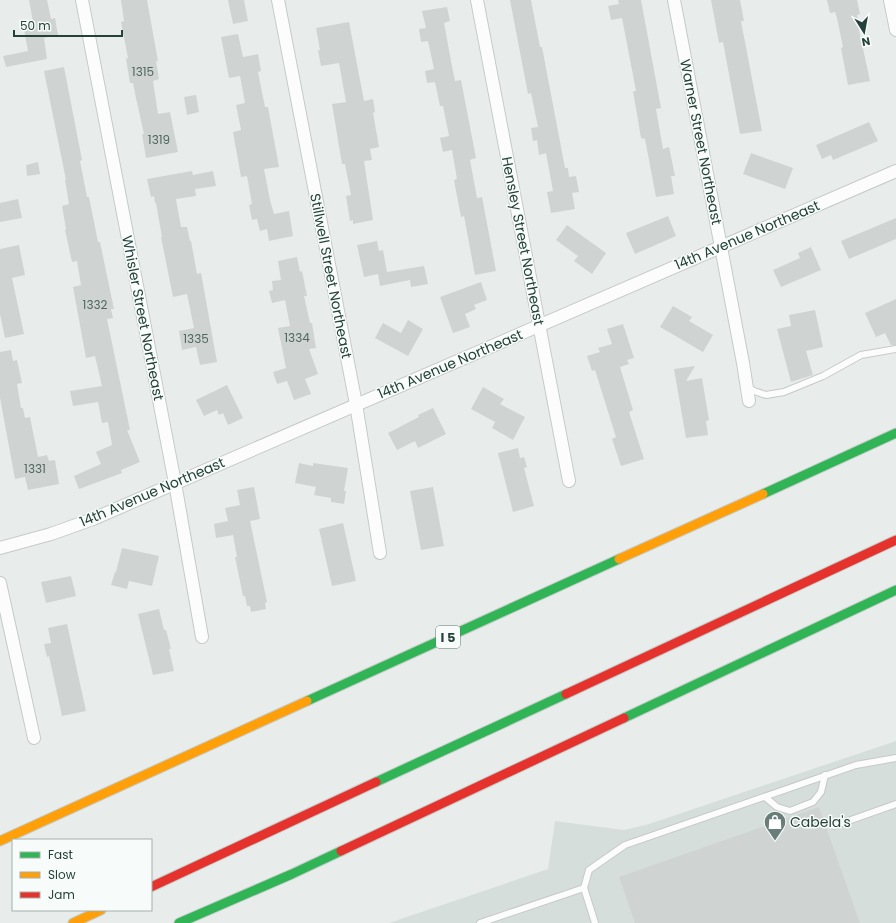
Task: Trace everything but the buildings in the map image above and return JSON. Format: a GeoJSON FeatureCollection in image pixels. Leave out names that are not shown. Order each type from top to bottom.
{"type":"FeatureCollection","features":[{"type":"Feature","properties":{"kind":"highway","name":"I 5"},"geometry":{"type":"LineString","coordinates":[[0,841],[896,433]]}},
{"type":"Feature","properties":{"kind":"highway"},"geometry":{"type":"LineString","coordinates":[[152,887],[896,540]]}},
{"type":"Feature","properties":{"kind":"highway"},"geometry":{"type":"LineString","coordinates":[[179,923],[292,874],[896,590]]}},
{"type":"Feature","properties":{"kind":"highway"},"geometry":{"type":"LineString","coordinates":[[73,923],[99,911]]}},
{"type":"Feature","properties":{"kind":"street","name":"Whisler Street Northeast"},"geometry":{"type":"LineString","coordinates":[[82,0],[175,483],[202,637]]}},
{"type":"Feature","properties":{"kind":"street","name":"Stillwell Street Northeast"},"geometry":{"type":"LineString","coordinates":[[278,0],[356,404],[380,553]]}},
{"type":"Feature","properties":{"kind":"street","name":"Hensley Street Northeast"},"geometry":{"type":"LineString","coordinates":[[477,0],[569,481]]}},
{"type":"Feature","properties":{"kind":"street","name":"Warner Street Northeast"},"geometry":{"type":"LineString","coordinates":[[674,0],[749,401]]}},
{"type":"Feature","properties":{"kind":"street"},"geometry":{"type":"LineString","coordinates":[[890,0],[896,30]]}},
{"type":"Feature","properties":{"kind":"street","name":"14th Avenue Northeast"},"geometry":{"type":"LineString","coordinates":[[0,548],[51,534],[93,519],[896,171]]}},
{"type":"Feature","properties":{"kind":"street"},"geometry":{"type":"LineString","coordinates":[[0,583],[34,738]]}},
{"type":"Feature","properties":{"kind":"lane"},"geometry":{"type":"LineString","coordinates":[[746,386],[754,391],[766,395],[784,392],[823,376],[861,355],[896,348]]}},
{"type":"Feature","properties":{"kind":"lane"},"geometry":{"type":"LineString","coordinates":[[595,923],[584,888],[589,870],[625,845],[856,765],[896,758]]}},
{"type":"Feature","properties":{"kind":"lane"},"geometry":{"type":"LineString","coordinates":[[765,797],[777,807],[790,811],[813,802],[822,792],[825,775]]}},
{"type":"Feature","properties":{"kind":"lane"},"geometry":{"type":"LineString","coordinates":[[834,826],[896,804]]}},
{"type":"Feature","properties":{"kind":"lane"},"geometry":{"type":"LineString","coordinates":[[480,923],[584,888]]}},
{"type":"Feature","properties":{"kind":"shaded area"},"geometry":{"type":"Polygon","coordinates":[[[896,741],[896,923],[389,923],[548,869],[555,821],[624,830],[649,824],[896,741]]]}},
{"type":"Feature","properties":{"kind":"traffic: fast"},"geometry":{"type":"LineString","coordinates":[[763,494],[896,433]]}},
{"type":"Feature","properties":{"kind":"traffic: fast"},"geometry":{"type":"LineString","coordinates":[[307,701],[619,559]]}},
{"type":"Feature","properties":{"kind":"traffic: fast"},"geometry":{"type":"LineString","coordinates":[[624,718],[896,590]]}},
{"type":"Feature","properties":{"kind":"traffic: fast"},"geometry":{"type":"LineString","coordinates":[[376,782],[566,694]]}},
{"type":"Feature","properties":{"kind":"traffic: fast"},"geometry":{"type":"LineString","coordinates":[[179,923],[341,851]]}},
{"type":"Feature","properties":{"kind":"traffic: slow"},"geometry":{"type":"LineString","coordinates":[[619,559],[763,494]]}},
{"type":"Feature","properties":{"kind":"traffic: slow"},"geometry":{"type":"LineString","coordinates":[[0,841],[307,701]]}},
{"type":"Feature","properties":{"kind":"traffic: slow"},"geometry":{"type":"LineString","coordinates":[[73,923],[99,911]]}},
{"type":"Feature","properties":{"kind":"traffic: jam"},"geometry":{"type":"LineString","coordinates":[[566,694],[896,540]]}},
{"type":"Feature","properties":{"kind":"traffic: jam"},"geometry":{"type":"LineString","coordinates":[[341,851],[624,718]]}},
{"type":"Feature","properties":{"kind":"traffic: jam"},"geometry":{"type":"LineString","coordinates":[[152,887],[376,782]]}},
{"type":"Feature","properties":{"kind":"place","name":"Cabela's"},"geometry":{"type":"Point","coordinates":[775,842]}}]}
